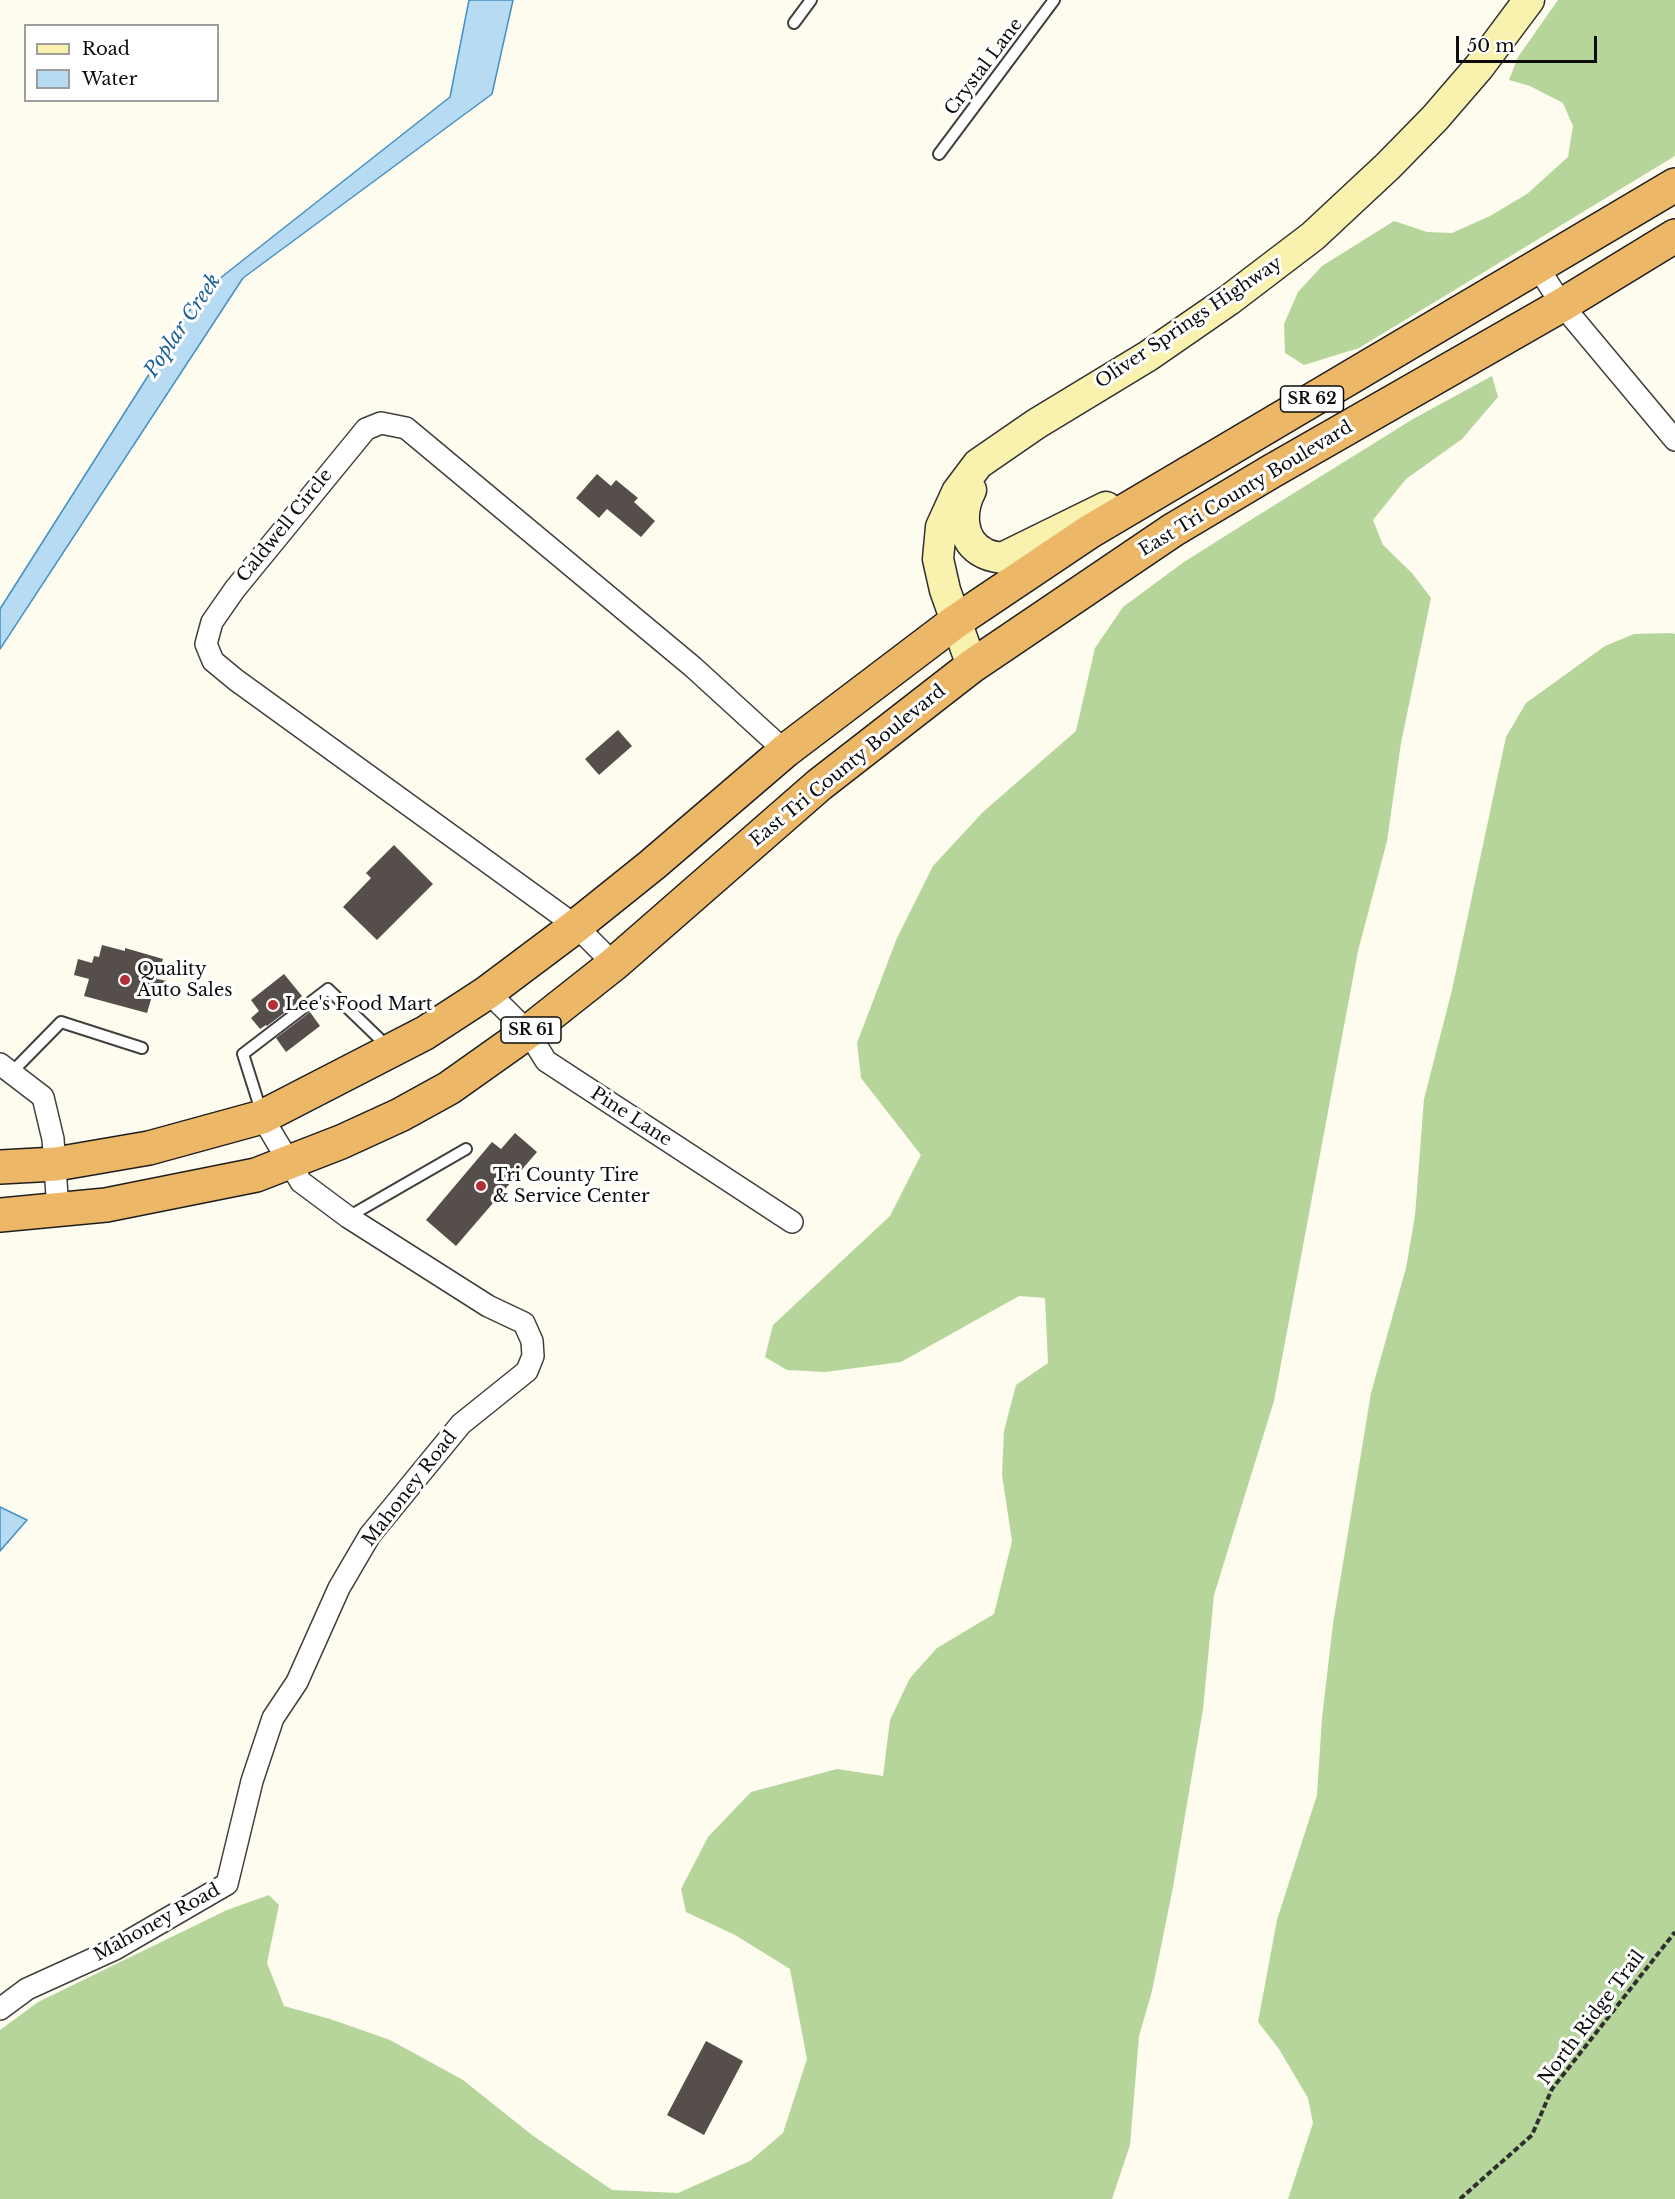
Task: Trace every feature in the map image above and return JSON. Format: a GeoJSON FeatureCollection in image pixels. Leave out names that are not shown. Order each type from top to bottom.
{"type":"FeatureCollection","features":[{"type":"Feature","properties":{"kind":"highway","name":"SR 62"},"geometry":{"type":"LineString","coordinates":[[955,622],[1089,532],[1675,185]]}},
{"type":"Feature","properties":{"kind":"highway","name":"East Tri County Boulevard"},"geometry":{"type":"LineString","coordinates":[[0,1215],[106,1205],[256,1175],[292,1163],[400,1115],[449,1088],[528,1032],[614,964],[819,785],[972,666],[1173,530],[1562,305],[1675,236]]}},
{"type":"Feature","properties":{"kind":"highway"},"geometry":{"type":"LineString","coordinates":[[0,1167],[56,1164],[149,1148],[262,1117],[425,1033],[488,992],[576,926],[652,865],[785,751],[955,622]]}},
{"type":"Feature","properties":{"kind":"main road","name":"Oliver Springs Highway"},"geometry":{"type":"LineString","coordinates":[[972,666],[955,622],[938,559],[941,527],[957,492],[978,464],[1036,424],[1148,356],[1229,300],[1313,236],[1388,166],[1435,118],[1479,67],[1529,0]]}},
{"type":"Feature","properties":{"kind":"main road"},"geometry":{"type":"LineString","coordinates":[[1036,424],[978,479],[969,493],[964,507],[963,528],[973,545],[984,554],[1002,558],[1226,450]]}},
{"type":"Feature","properties":{"kind":"street"},"geometry":{"type":"LineString","coordinates":[[1537,266],[1562,305],[1675,440]]}},
{"type":"Feature","properties":{"kind":"street","name":"Caldwell Circle"},"geometry":{"type":"LineString","coordinates":[[614,964],[576,926],[213,661],[206,644],[212,622],[235,589],[366,429],[381,423],[406,428],[693,668],[785,751]]}},
{"type":"Feature","properties":{"kind":"street","name":"Pine Lane"},"geometry":{"type":"LineString","coordinates":[[488,992],[528,1032],[546,1061],[792,1222]]}},
{"type":"Feature","properties":{"kind":"street"},"geometry":{"type":"LineString","coordinates":[[6,1068],[44,1097],[53,1139],[58,1210]]}},
{"type":"Feature","properties":{"kind":"street","name":"Mahoney Road"},"geometry":{"type":"LineString","coordinates":[[0,2009],[27,1989],[116,1948],[227,1884],[252,1781],[273,1718],[297,1682],[339,1588],[370,1535],[461,1424],[527,1371],[533,1356],[532,1341],[524,1323],[488,1306],[348,1217],[301,1182],[292,1163],[262,1117]]}},
{"type":"Feature","properties":{"kind":"lane"},"geometry":{"type":"LineString","coordinates":[[794,23],[811,0]]}},
{"type":"Feature","properties":{"kind":"lane","name":"Crystal Lane"},"geometry":{"type":"LineString","coordinates":[[939,154],[1054,0]]}},
{"type":"Feature","properties":{"kind":"lane"},"geometry":{"type":"LineString","coordinates":[[262,1117],[243,1054],[328,989],[392,1050]]}},
{"type":"Feature","properties":{"kind":"lane"},"geometry":{"type":"LineString","coordinates":[[6,1068],[61,1022],[142,1048]]}},
{"type":"Feature","properties":{"kind":"lane"},"geometry":{"type":"LineString","coordinates":[[348,1217],[466,1149]]}},
{"type":"Feature","properties":{"kind":"path","name":"North Ridge Trail"},"geometry":{"type":"LineString","coordinates":[[1460,2199],[1532,2136],[1552,2089],[1675,1932]]}},
{"type":"Feature","properties":{"kind":"green space"},"geometry":{"type":"Polygon","coordinates":[[[1558,0],[1675,0],[1675,156],[1359,348],[1304,365],[1285,353],[1284,324],[1298,292],[1322,266],[1394,221],[1427,232],[1452,233],[1490,216],[1527,194],[1568,157],[1573,126],[1563,103],[1530,86],[1509,80],[1518,57],[1558,0]]]}},
{"type":"Feature","properties":{"kind":"green space"},"geometry":{"type":"Polygon","coordinates":[[[1492,376],[1498,397],[1462,439],[1406,479],[1373,520],[1383,545],[1412,573],[1431,598],[1401,743],[1387,841],[1358,951],[1274,1401],[1214,1595],[1203,1709],[1173,1887],[1152,1991],[1139,2036],[1130,2145],[1112,2199],[0,2199],[0,2030],[38,2002],[227,1910],[269,1895],[279,1905],[267,1963],[284,2006],[390,2040],[463,2080],[532,2135],[612,2190],[678,2193],[750,2161],[783,2133],[807,2059],[790,1969],[735,1935],[686,1912],[681,1889],[708,1837],[751,1792],[837,1769],[883,1776],[890,1720],[910,1678],[937,1648],[994,1614],[1012,1541],[1002,1475],[1004,1431],[1016,1385],[1048,1363],[1045,1298],[1019,1296],[901,1362],[825,1372],[787,1370],[765,1357],[773,1325],[890,1216],[921,1155],[861,1078],[857,1043],[897,938],[933,866],[983,812],[1076,731],[1095,648],[1123,607],[1184,562],[1249,521],[1413,419],[1492,376]]]}},
{"type":"Feature","properties":{"kind":"green space"},"geometry":{"type":"Polygon","coordinates":[[[1634,634],[1675,634],[1675,2199],[1288,2199],[1313,2123],[1308,2098],[1279,2049],[1258,2022],[1277,1920],[1317,1795],[1322,1718],[1333,1624],[1371,1393],[1406,1268],[1415,1216],[1424,1099],[1452,990],[1506,737],[1526,703],[1605,646],[1634,634]]]}},
{"type":"Feature","properties":{"kind":"water","name":"Poplar Creek"},"geometry":{"type":"Polygon","coordinates":[[[469,0],[513,0],[492,94],[243,278],[0,649],[0,609],[200,294],[450,97],[469,0]]]}},
{"type":"Feature","properties":{"kind":"water"},"geometry":{"type":"Polygon","coordinates":[[[0,1507],[27,1520],[0,1551],[0,1507]]]}},
{"type":"Feature","properties":{"kind":"building"},"geometry":{"type":"Polygon","coordinates":[[[597,474],[611,486],[616,480],[638,498],[634,502],[655,521],[641,537],[607,509],[599,518],[576,498],[597,474]]]}},
{"type":"Feature","properties":{"kind":"building"},"geometry":{"type":"Polygon","coordinates":[[[618,730],[632,746],[599,775],[585,759],[618,730]]]}},
{"type":"Feature","properties":{"kind":"building"},"geometry":{"type":"Polygon","coordinates":[[[394,845],[433,884],[377,940],[343,907],[371,878],[366,873],[394,845]]]}},
{"type":"Feature","properties":{"kind":"building","name":"Quality Auto Sales"},"geometry":{"type":"Polygon","coordinates":[[[102,945],[125,951],[125,948],[163,959],[157,979],[167,981],[162,998],[152,996],[147,1013],[84,996],[89,979],[74,975],[78,959],[92,963],[94,956],[99,957],[102,945]]]}},
{"type":"Feature","properties":{"kind":"building","name":"Lee's Food Mart"},"geometry":{"type":"Polygon","coordinates":[[[284,974],[302,996],[301,1000],[260,1029],[251,1018],[259,1011],[251,1000],[284,974]]]}},
{"type":"Feature","properties":{"kind":"building"},"geometry":{"type":"Polygon","coordinates":[[[310,1012],[320,1026],[286,1052],[276,1038],[310,1012]]]}},
{"type":"Feature","properties":{"kind":"building","name":"Tri County Tire & Service Center"},"geometry":{"type":"Polygon","coordinates":[[[515,1133],[537,1152],[456,1246],[426,1220],[492,1142],[501,1149],[515,1133]]]}},
{"type":"Feature","properties":{"kind":"building"},"geometry":{"type":"Polygon","coordinates":[[[706,2041],[743,2061],[704,2135],[667,2115],[706,2041]]]}},
{"type":"Feature","properties":{"kind":"place","name":"Quality Auto Sales"},"geometry":{"type":"Point","coordinates":[125,980]}},
{"type":"Feature","properties":{"kind":"place","name":"Lee's Food Mart"},"geometry":{"type":"Point","coordinates":[273,1005]}},
{"type":"Feature","properties":{"kind":"place","name":"Tri County Tire & Service Center"},"geometry":{"type":"Point","coordinates":[481,1186]}}]}
